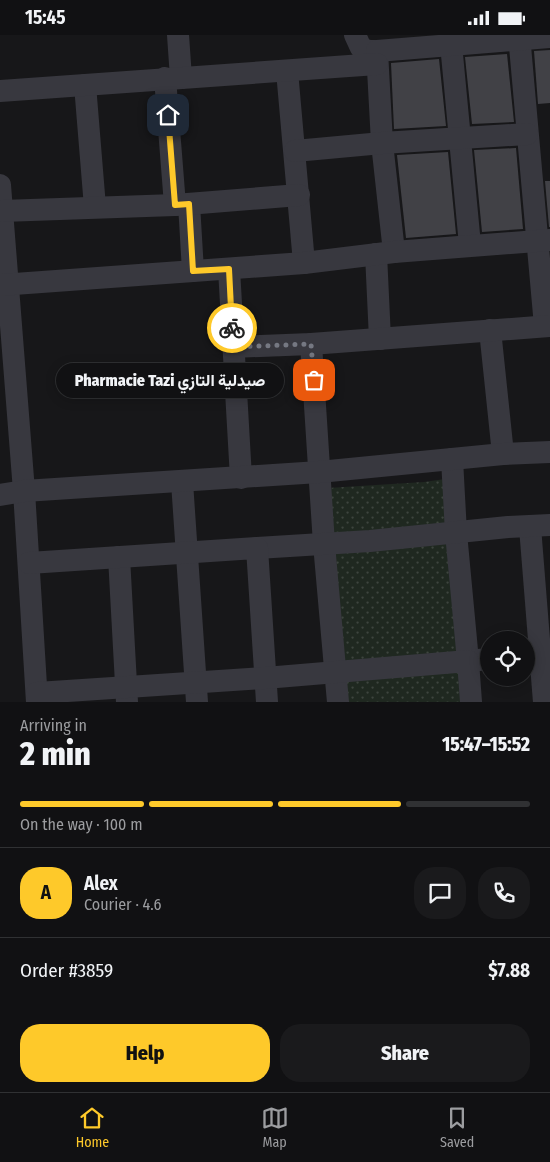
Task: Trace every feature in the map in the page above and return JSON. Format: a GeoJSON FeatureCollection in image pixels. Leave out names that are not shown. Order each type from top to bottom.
{"type":"FeatureCollection","features":[{"type":"Feature","properties":{"kind":"street"},"geometry":{"type":"LineString","coordinates":[[178,35],[173,78],[182,204],[193,271]]}},
{"type":"Feature","properties":{"kind":"street"},"geometry":{"type":"LineString","coordinates":[[355,35],[361,48],[377,57],[385,253],[380,339]]}},
{"type":"Feature","properties":{"kind":"street"},"geometry":{"type":"LineString","coordinates":[[0,91],[287,71],[451,45],[519,37],[550,37]]}},
{"type":"Feature","properties":{"kind":"street"},"geometry":{"type":"LineString","coordinates":[[233,347],[311,344],[548,326],[543,240],[527,134],[519,37]]}},
{"type":"Feature","properties":{"kind":"street"},"geometry":{"type":"LineString","coordinates":[[451,45],[470,245]]}},
{"type":"Feature","properties":{"kind":"street"},"geometry":{"type":"LineString","coordinates":[[287,71],[304,263]]}},
{"type":"Feature","properties":{"kind":"street"},"geometry":{"type":"LineString","coordinates":[[85,85],[94,207]]}},
{"type":"Feature","properties":{"kind":"street"},"geometry":{"type":"LineString","coordinates":[[295,151],[382,143],[527,134]]}},
{"type":"Feature","properties":{"kind":"street"},"geometry":{"type":"LineString","coordinates":[[0,185],[4,285],[24,491],[37,697],[196,692],[265,678],[478,660]]}},
{"type":"Feature","properties":{"kind":"street"},"geometry":{"type":"LineString","coordinates":[[2,211],[182,204],[299,195]]}},
{"type":"Feature","properties":{"kind":"street"},"geometry":{"type":"LineString","coordinates":[[4,285],[304,263],[385,253],[543,240]]}},
{"type":"Feature","properties":{"kind":"street"},"geometry":{"type":"LineString","coordinates":[[229,269],[241,478]]}},
{"type":"Feature","properties":{"kind":"street"},"geometry":{"type":"LineString","coordinates":[[490,330],[503,454]]}},
{"type":"Feature","properties":{"kind":"street"},"geometry":{"type":"LineString","coordinates":[[311,344],[324,544],[338,702]]}},
{"type":"Feature","properties":{"kind":"street"},"geometry":{"type":"LineString","coordinates":[[0,495],[24,491],[241,478],[503,454],[550,452]]}},
{"type":"Feature","properties":{"kind":"street"},"geometry":{"type":"LineString","coordinates":[[452,459],[456,533],[478,660],[471,702]]}},
{"type":"Feature","properties":{"kind":"street"},"geometry":{"type":"LineString","coordinates":[[182,482],[196,692]]}},
{"type":"Feature","properties":{"kind":"street"},"geometry":{"type":"LineString","coordinates":[[29,563],[324,544],[508,527],[540,526],[539,654],[544,702]]}},
{"type":"Feature","properties":{"kind":"street"},"geometry":{"type":"LineString","coordinates":[[257,548],[267,702]]}},
{"type":"Feature","properties":{"kind":"street"},"geometry":{"type":"LineString","coordinates":[[119,557],[127,694]]}},
{"type":"Feature","properties":{"kind":"shaded area"},"geometry":{"type":"Polygon","coordinates":[[[452,478],[471,702],[343,702],[328,488],[424,482],[452,478]]]}},
{"type":"Feature","properties":{"kind":"building"},"geometry":{"type":"Polygon","coordinates":[[[550,50],[550,103],[538,104],[534,51],[550,50]]]}},
{"type":"Feature","properties":{"kind":"building"},"geometry":{"type":"Polygon","coordinates":[[[507,54],[514,122],[472,124],[465,57],[507,54]]]}},
{"type":"Feature","properties":{"kind":"building"},"geometry":{"type":"Polygon","coordinates":[[[439,59],[446,126],[394,129],[391,63],[439,59]]]}},
{"type":"Feature","properties":{"kind":"building"},"geometry":{"type":"Polygon","coordinates":[[[516,148],[523,229],[482,232],[474,150],[516,148]]]}},
{"type":"Feature","properties":{"kind":"building"},"geometry":{"type":"Polygon","coordinates":[[[448,152],[456,234],[406,238],[397,155],[448,152]]]}},
{"type":"Feature","properties":{"kind":"building"},"geometry":{"type":"Polygon","coordinates":[[[545,181],[550,181],[550,227],[549,227],[545,181]]]}},
{"type":"Feature","properties":{"kind":"way so far"},"geometry":{"type":"LineString","coordinates":[[232,328],[233,347],[311,344],[314,380]]}},
{"type":"Feature","properties":{"kind":"place","name":"Pharmacie Tazi صيدلية التازي"},"geometry":{"type":"Point","coordinates":[314,380]}},
{"type":"Feature","properties":{"kind":"route"},"geometry":{"type":"LineString","coordinates":[[168,115],[175,205],[189,204],[193,271],[229,269],[232,328]]}}]}
